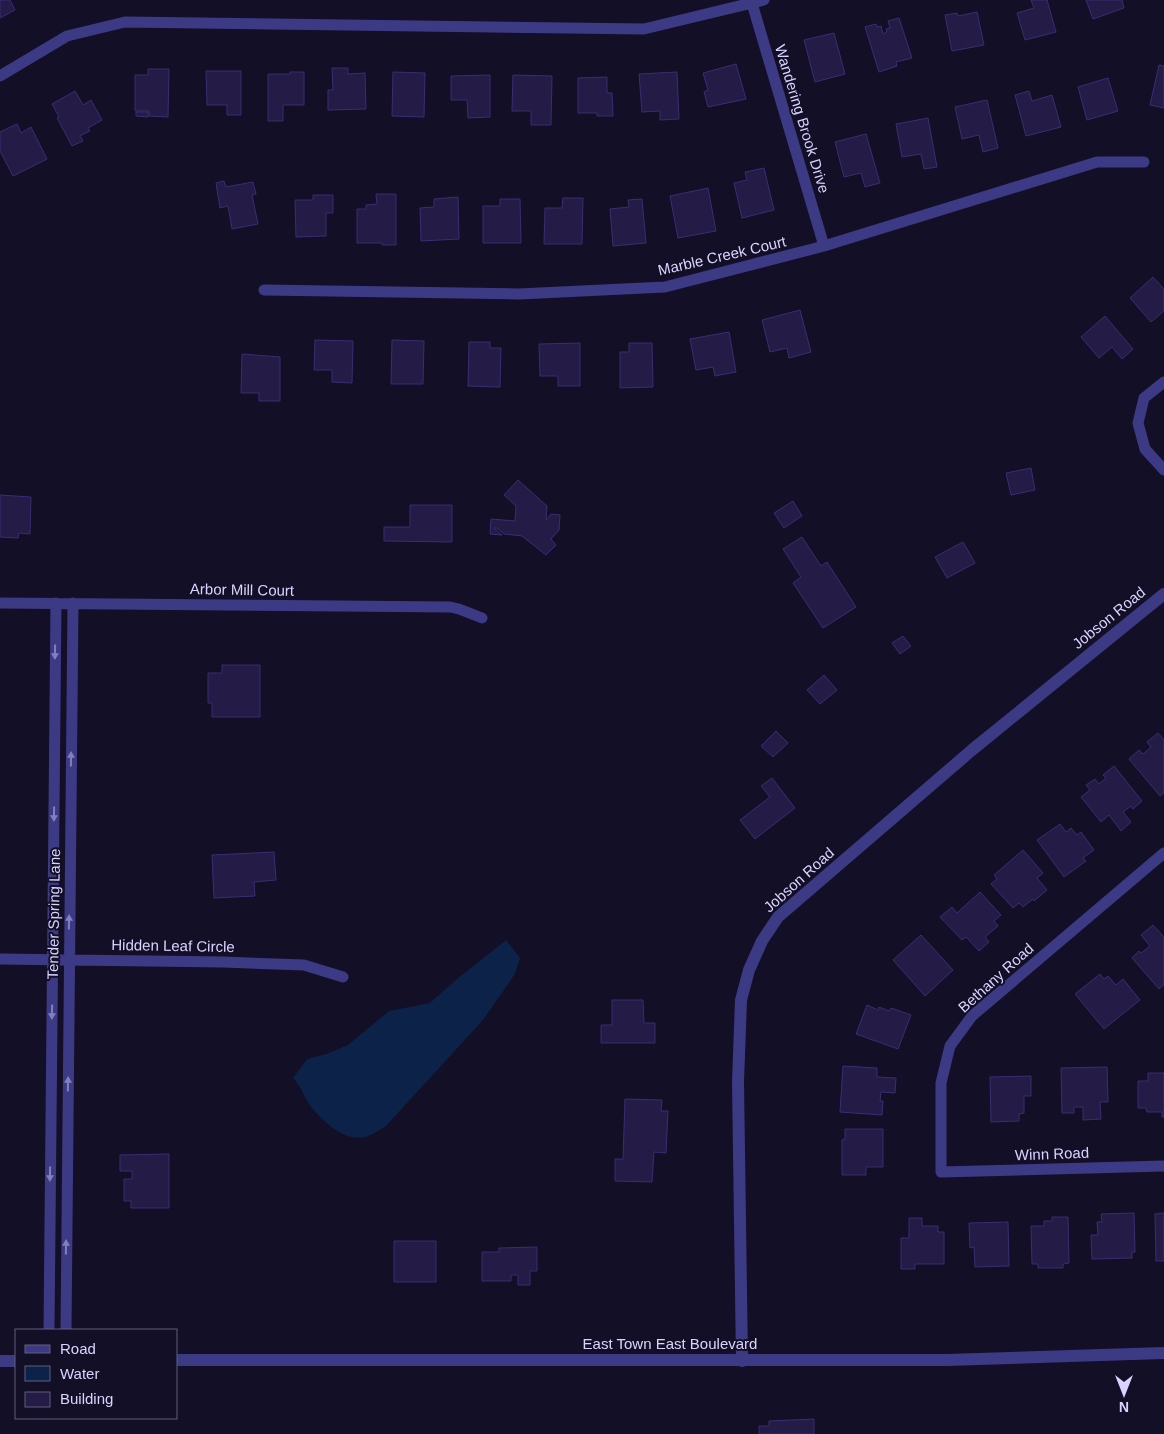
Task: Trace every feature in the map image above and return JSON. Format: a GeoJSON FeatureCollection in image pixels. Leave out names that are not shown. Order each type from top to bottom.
{"type":"FeatureCollection","features":[{"type":"Feature","properties":{"kind":"street"},"geometry":{"type":"LineString","coordinates":[[0,76],[67,36],[125,22],[644,29],[764,0]]}},
{"type":"Feature","properties":{"kind":"street","name":"Wandering Brook Drive"},"geometry":{"type":"LineString","coordinates":[[751,2],[824,246]]}},
{"type":"Feature","properties":{"kind":"street","name":"Marble Creek Court"},"geometry":{"type":"LineString","coordinates":[[264,290],[519,294],[665,287],[824,246],[1097,162],[1144,162]]}},
{"type":"Feature","properties":{"kind":"street"},"geometry":{"type":"LineString","coordinates":[[1164,382],[1144,398],[1138,423],[1145,449],[1164,470]]}},
{"type":"Feature","properties":{"kind":"street","name":"Jobson Road"},"geometry":{"type":"LineString","coordinates":[[742,1361],[738,1082],[741,1000],[749,970],[762,941],[778,917],[792,904],[972,750],[1164,594]]}},
{"type":"Feature","properties":{"kind":"street","name":"Arbor Mill Court"},"geometry":{"type":"LineString","coordinates":[[0,602],[450,607],[482,618]]}},
{"type":"Feature","properties":{"kind":"street","name":"Tender Spring Lane"},"geometry":{"type":"LineString","coordinates":[[49,1329],[56,603]]}},
{"type":"Feature","properties":{"kind":"street","name":"Tender Spring Lane"},"geometry":{"type":"LineString","coordinates":[[66,1329],[73,603]]}},
{"type":"Feature","properties":{"kind":"street","name":"Bethany Road"},"geometry":{"type":"LineString","coordinates":[[940,1172],[941,1083],[950,1046],[972,1016],[1164,853]]}},
{"type":"Feature","properties":{"kind":"street","name":"Hidden Leaf Circle"},"geometry":{"type":"LineString","coordinates":[[0,959],[223,962],[304,966],[343,977]]}},
{"type":"Feature","properties":{"kind":"street","name":"Winn Road"},"geometry":{"type":"LineString","coordinates":[[940,1172],[1164,1166]]}},
{"type":"Feature","properties":{"kind":"street"},"geometry":{"type":"LineString","coordinates":[[50,1224],[66,1225]]}},
{"type":"Feature","properties":{"kind":"street"},"geometry":{"type":"LineString","coordinates":[[49,1265],[66,1265]]}},
{"type":"Feature","properties":{"kind":"street","name":"East Town East Boulevard"},"geometry":{"type":"LineString","coordinates":[[178,1360],[947,1360],[1164,1352]]}},
{"type":"Feature","properties":{"kind":"street"},"geometry":{"type":"LineString","coordinates":[[0,1361],[15,1361]]}},
{"type":"Feature","properties":{"kind":"water"},"geometry":{"type":"Polygon","coordinates":[[[506,940],[520,958],[515,974],[483,1020],[386,1126],[365,1137],[350,1137],[335,1130],[311,1107],[293,1078],[307,1059],[348,1045],[389,1011],[430,1003],[506,940]]]}},
{"type":"Feature","properties":{"kind":"building"},"geometry":{"type":"Polygon","coordinates":[[[0,0],[10,0],[15,10],[0,18],[0,0]]]}},
{"type":"Feature","properties":{"kind":"building"},"geometry":{"type":"Polygon","coordinates":[[[1031,0],[1047,0],[1056,32],[1025,40],[1017,13],[1034,8],[1031,0]]]}},
{"type":"Feature","properties":{"kind":"building"},"geometry":{"type":"Polygon","coordinates":[[[1086,0],[1122,0],[1124,8],[1093,19],[1086,0]]]}},
{"type":"Feature","properties":{"kind":"building"},"geometry":{"type":"Polygon","coordinates":[[[977,12],[984,45],[952,51],[945,15],[957,13],[958,16],[977,12]]]}},
{"type":"Feature","properties":{"kind":"building"},"geometry":{"type":"Polygon","coordinates":[[[899,18],[912,58],[896,62],[897,66],[879,72],[865,27],[876,24],[877,27],[881,26],[883,34],[887,32],[886,29],[890,28],[888,21],[899,18]]]}},
{"type":"Feature","properties":{"kind":"building"},"geometry":{"type":"Polygon","coordinates":[[[834,33],[845,74],[815,82],[804,40],[834,33]]]}},
{"type":"Feature","properties":{"kind":"building"},"geometry":{"type":"Polygon","coordinates":[[[736,64],[746,99],[708,107],[704,92],[708,90],[703,73],[736,64]]]}},
{"type":"Feature","properties":{"kind":"building"},"geometry":{"type":"Polygon","coordinates":[[[1159,65],[1164,66],[1164,108],[1150,105],[1159,65]]]}},
{"type":"Feature","properties":{"kind":"building"},"geometry":{"type":"Polygon","coordinates":[[[332,68],[348,68],[348,74],[365,73],[366,109],[328,110],[328,90],[333,90],[332,68]]]}},
{"type":"Feature","properties":{"kind":"building"},"geometry":{"type":"Polygon","coordinates":[[[148,69],[169,69],[168,117],[149,116],[149,111],[135,111],[135,75],[148,75],[148,69]]]}},
{"type":"Feature","properties":{"kind":"building"},"geometry":{"type":"Polygon","coordinates":[[[206,71],[241,71],[241,115],[227,115],[227,105],[207,105],[206,71]]]}},
{"type":"Feature","properties":{"kind":"building"},"geometry":{"type":"Polygon","coordinates":[[[290,72],[304,72],[304,105],[283,105],[283,121],[268,121],[268,74],[290,74],[290,72]]]}},
{"type":"Feature","properties":{"kind":"building"},"geometry":{"type":"Polygon","coordinates":[[[393,72],[425,73],[424,117],[392,116],[393,72]]]}},
{"type":"Feature","properties":{"kind":"building"},"geometry":{"type":"Polygon","coordinates":[[[677,72],[679,119],[660,120],[660,111],[642,112],[639,74],[677,72]]]}},
{"type":"Feature","properties":{"kind":"building"},"geometry":{"type":"Polygon","coordinates":[[[490,75],[490,117],[468,118],[467,100],[451,100],[451,76],[490,75]]]}},
{"type":"Feature","properties":{"kind":"building"},"geometry":{"type":"Polygon","coordinates":[[[513,75],[552,76],[551,125],[531,125],[531,111],[512,111],[513,75]]]}},
{"type":"Feature","properties":{"kind":"building"},"geometry":{"type":"Polygon","coordinates":[[[607,77],[607,93],[612,93],[613,116],[597,116],[597,113],[578,113],[578,78],[607,77]]]}},
{"type":"Feature","properties":{"kind":"building"},"geometry":{"type":"Polygon","coordinates":[[[1108,78],[1118,111],[1087,120],[1078,87],[1108,78]]]}},
{"type":"Feature","properties":{"kind":"building"},"geometry":{"type":"Polygon","coordinates":[[[75,91],[83,105],[91,100],[102,120],[88,128],[90,131],[80,136],[83,141],[72,146],[57,118],[59,117],[52,104],[75,91]]]}},
{"type":"Feature","properties":{"kind":"building"},"geometry":{"type":"Polygon","coordinates":[[[1029,91],[1032,101],[1052,95],[1061,127],[1026,136],[1015,95],[1029,91]]]}},
{"type":"Feature","properties":{"kind":"building"},"geometry":{"type":"Polygon","coordinates":[[[987,100],[998,148],[983,152],[979,135],[962,139],[955,107],[987,100]]]}},
{"type":"Feature","properties":{"kind":"building"},"geometry":{"type":"Polygon","coordinates":[[[136,112],[148,112],[148,117],[136,116],[136,112]]]}},
{"type":"Feature","properties":{"kind":"building"},"geometry":{"type":"Polygon","coordinates":[[[928,118],[937,167],[924,169],[921,154],[902,157],[896,124],[928,118]]]}},
{"type":"Feature","properties":{"kind":"building"},"geometry":{"type":"Polygon","coordinates":[[[17,124],[21,133],[31,127],[47,159],[13,176],[0,151],[0,132],[17,124]]]}},
{"type":"Feature","properties":{"kind":"building"},"geometry":{"type":"Polygon","coordinates":[[[866,134],[880,183],[865,187],[861,173],[844,177],[835,142],[866,134]]]}},
{"type":"Feature","properties":{"kind":"building"},"geometry":{"type":"Polygon","coordinates":[[[764,168],[774,210],[742,218],[734,183],[747,180],[745,172],[764,168]]]}},
{"type":"Feature","properties":{"kind":"building"},"geometry":{"type":"Polygon","coordinates":[[[224,181],[226,187],[253,182],[256,194],[252,195],[258,224],[232,229],[228,206],[220,208],[216,183],[224,181]]]}},
{"type":"Feature","properties":{"kind":"building"},"geometry":{"type":"Polygon","coordinates":[[[708,188],[716,231],[678,238],[670,196],[708,188]]]}},
{"type":"Feature","properties":{"kind":"building"},"geometry":{"type":"Polygon","coordinates":[[[376,194],[396,194],[396,245],[357,243],[357,209],[366,209],[366,205],[377,204],[376,194]]]}},
{"type":"Feature","properties":{"kind":"building"},"geometry":{"type":"Polygon","coordinates":[[[313,195],[333,195],[333,213],[326,213],[326,236],[296,237],[295,200],[313,200],[313,195]]]}},
{"type":"Feature","properties":{"kind":"building"},"geometry":{"type":"Polygon","coordinates":[[[458,197],[459,239],[421,241],[420,208],[434,207],[434,199],[458,197]]]}},
{"type":"Feature","properties":{"kind":"building"},"geometry":{"type":"Polygon","coordinates":[[[563,198],[583,198],[582,244],[544,244],[545,208],[562,208],[563,198]]]}},
{"type":"Feature","properties":{"kind":"building"},"geometry":{"type":"Polygon","coordinates":[[[500,199],[520,199],[521,243],[483,243],[483,206],[500,206],[500,199]]]}},
{"type":"Feature","properties":{"kind":"building"},"geometry":{"type":"Polygon","coordinates":[[[642,199],[646,243],[613,246],[610,209],[629,207],[628,200],[642,199]]]}},
{"type":"Feature","properties":{"kind":"building"},"geometry":{"type":"Polygon","coordinates":[[[1153,277],[1164,289],[1164,311],[1151,322],[1130,298],[1153,277]]]}},
{"type":"Feature","properties":{"kind":"building"},"geometry":{"type":"Polygon","coordinates":[[[800,310],[811,352],[789,358],[787,348],[770,352],[762,320],[800,310]]]}},
{"type":"Feature","properties":{"kind":"building"},"geometry":{"type":"Polygon","coordinates":[[[1105,316],[1133,349],[1122,359],[1112,347],[1099,358],[1081,337],[1105,316]]]}},
{"type":"Feature","properties":{"kind":"building"},"geometry":{"type":"Polygon","coordinates":[[[729,332],[736,372],[715,376],[713,367],[696,370],[690,339],[729,332]]]}},
{"type":"Feature","properties":{"kind":"building"},"geometry":{"type":"Polygon","coordinates":[[[315,340],[353,341],[352,383],[332,382],[332,370],[314,370],[315,340]]]}},
{"type":"Feature","properties":{"kind":"building"},"geometry":{"type":"Polygon","coordinates":[[[392,340],[424,341],[423,384],[391,384],[392,340]]]}},
{"type":"Feature","properties":{"kind":"building"},"geometry":{"type":"Polygon","coordinates":[[[469,342],[490,342],[490,348],[501,348],[500,387],[468,386],[469,342]]]}},
{"type":"Feature","properties":{"kind":"building"},"geometry":{"type":"Polygon","coordinates":[[[580,343],[580,386],[558,386],[558,376],[540,376],[539,344],[580,343]]]}},
{"type":"Feature","properties":{"kind":"building"},"geometry":{"type":"Polygon","coordinates":[[[629,343],[652,343],[653,387],[620,388],[620,352],[629,352],[629,343]]]}},
{"type":"Feature","properties":{"kind":"building"},"geometry":{"type":"Polygon","coordinates":[[[242,354],[280,357],[280,401],[259,401],[259,393],[241,393],[242,354]]]}},
{"type":"Feature","properties":{"kind":"building"},"geometry":{"type":"Polygon","coordinates":[[[1031,468],[1035,490],[1011,495],[1006,473],[1031,468]]]}},
{"type":"Feature","properties":{"kind":"building"},"geometry":{"type":"Polygon","coordinates":[[[518,480],[547,506],[546,520],[551,514],[560,515],[559,530],[551,539],[556,545],[546,555],[522,536],[504,534],[497,528],[494,528],[502,535],[490,534],[491,519],[515,521],[516,506],[504,495],[518,480]]]}},
{"type":"Feature","properties":{"kind":"building"},"geometry":{"type":"Polygon","coordinates":[[[0,495],[31,497],[30,534],[19,533],[18,538],[0,537],[0,495]]]}},
{"type":"Feature","properties":{"kind":"building"},"geometry":{"type":"Polygon","coordinates":[[[793,501],[802,516],[784,528],[774,513],[793,501]]]}},
{"type":"Feature","properties":{"kind":"building"},"geometry":{"type":"Polygon","coordinates":[[[410,505],[452,505],[452,542],[384,541],[384,527],[410,527],[410,505]]]}},
{"type":"Feature","properties":{"kind":"building"},"geometry":{"type":"Polygon","coordinates":[[[802,537],[821,566],[827,562],[856,607],[823,628],[793,583],[801,577],[783,549],[802,537]]]}},
{"type":"Feature","properties":{"kind":"building"},"geometry":{"type":"Polygon","coordinates":[[[963,542],[975,563],[947,578],[935,557],[963,542]]]}},
{"type":"Feature","properties":{"kind":"building"},"geometry":{"type":"Polygon","coordinates":[[[903,636],[911,646],[900,654],[892,643],[903,636]]]}},
{"type":"Feature","properties":{"kind":"building"},"geometry":{"type":"Polygon","coordinates":[[[222,665],[260,665],[260,717],[212,717],[212,703],[208,703],[208,673],[222,673],[222,665]]]}},
{"type":"Feature","properties":{"kind":"building"},"geometry":{"type":"Polygon","coordinates":[[[824,675],[837,690],[820,704],[807,690],[824,675]]]}},
{"type":"Feature","properties":{"kind":"building"},"geometry":{"type":"Polygon","coordinates":[[[776,731],[788,743],[773,757],[761,746],[776,731]]]}},
{"type":"Feature","properties":{"kind":"building"},"geometry":{"type":"Polygon","coordinates":[[[1158,733],[1164,740],[1164,793],[1160,796],[1129,759],[1139,750],[1143,754],[1151,747],[1147,742],[1158,733]]]}},
{"type":"Feature","properties":{"kind":"building"},"geometry":{"type":"Polygon","coordinates":[[[1114,766],[1142,801],[1133,809],[1131,806],[1123,812],[1131,822],[1121,831],[1109,815],[1101,822],[1081,797],[1090,790],[1086,785],[1095,779],[1099,784],[1106,778],[1103,775],[1114,766]]]}},
{"type":"Feature","properties":{"kind":"building"},"geometry":{"type":"Polygon","coordinates":[[[772,778],[795,808],[755,839],[740,820],[770,797],[761,786],[772,778]]]}},
{"type":"Feature","properties":{"kind":"building"},"geometry":{"type":"Polygon","coordinates":[[[1060,824],[1066,832],[1071,828],[1077,835],[1081,832],[1094,850],[1083,858],[1086,861],[1064,877],[1037,840],[1060,824]]]}},
{"type":"Feature","properties":{"kind":"building"},"geometry":{"type":"Polygon","coordinates":[[[1023,850],[1043,873],[1037,878],[1047,890],[1023,907],[1019,903],[1013,908],[991,884],[997,879],[994,875],[1023,850]]]}},
{"type":"Feature","properties":{"kind":"building"},"geometry":{"type":"Polygon","coordinates":[[[274,852],[276,880],[254,882],[255,896],[214,898],[212,855],[274,852]]]}},
{"type":"Feature","properties":{"kind":"building"},"geometry":{"type":"Polygon","coordinates":[[[980,892],[1001,915],[994,921],[998,926],[985,937],[989,942],[979,951],[966,937],[962,940],[940,917],[952,907],[957,913],[980,892]]]}},
{"type":"Feature","properties":{"kind":"building"},"geometry":{"type":"Polygon","coordinates":[[[1153,925],[1164,937],[1164,985],[1159,989],[1132,958],[1139,951],[1141,953],[1150,946],[1141,935],[1153,925]]]}},
{"type":"Feature","properties":{"kind":"building"},"geometry":{"type":"Polygon","coordinates":[[[921,935],[953,970],[925,996],[893,960],[921,935]]]}},
{"type":"Feature","properties":{"kind":"building"},"geometry":{"type":"Polygon","coordinates":[[[1100,974],[1104,979],[1108,976],[1116,985],[1123,979],[1140,1000],[1104,1029],[1075,994],[1100,974]]]}},
{"type":"Feature","properties":{"kind":"building"},"geometry":{"type":"Polygon","coordinates":[[[612,1000],[643,1000],[644,1023],[655,1023],[655,1043],[601,1043],[601,1025],[612,1025],[612,1000]]]}},
{"type":"Feature","properties":{"kind":"building"},"geometry":{"type":"Polygon","coordinates":[[[867,1005],[878,1010],[879,1007],[889,1011],[891,1008],[911,1015],[898,1049],[856,1034],[867,1005]]]}},
{"type":"Feature","properties":{"kind":"building"},"geometry":{"type":"Polygon","coordinates":[[[843,1066],[877,1068],[877,1077],[896,1078],[895,1093],[881,1092],[880,1101],[883,1101],[882,1115],[840,1112],[843,1066]]]}},
{"type":"Feature","properties":{"kind":"building"},"geometry":{"type":"Polygon","coordinates":[[[1107,1067],[1108,1102],[1100,1102],[1101,1119],[1083,1120],[1083,1107],[1074,1107],[1074,1113],[1062,1113],[1061,1068],[1107,1067]]]}},
{"type":"Feature","properties":{"kind":"building"},"geometry":{"type":"Polygon","coordinates":[[[1148,1073],[1164,1073],[1164,1117],[1162,1117],[1162,1112],[1147,1112],[1146,1108],[1138,1108],[1138,1081],[1148,1081],[1148,1073]]]}},
{"type":"Feature","properties":{"kind":"building"},"geometry":{"type":"Polygon","coordinates":[[[1031,1076],[1031,1096],[1024,1096],[1024,1113],[1019,1114],[1019,1121],[991,1122],[990,1077],[1031,1076]]]}},
{"type":"Feature","properties":{"kind":"building"},"geometry":{"type":"Polygon","coordinates":[[[625,1099],[662,1100],[661,1111],[668,1111],[666,1153],[654,1152],[652,1182],[615,1181],[615,1159],[623,1159],[625,1099]]]}},
{"type":"Feature","properties":{"kind":"building"},"geometry":{"type":"Polygon","coordinates":[[[845,1129],[883,1129],[883,1167],[866,1167],[866,1175],[842,1175],[842,1140],[845,1139],[845,1129]]]}},
{"type":"Feature","properties":{"kind":"building"},"geometry":{"type":"Polygon","coordinates":[[[169,1154],[169,1208],[131,1208],[131,1201],[124,1201],[124,1179],[132,1179],[132,1171],[120,1171],[120,1155],[169,1154]]]}},
{"type":"Feature","properties":{"kind":"building"},"geometry":{"type":"Polygon","coordinates":[[[1134,1213],[1135,1252],[1132,1252],[1132,1258],[1092,1259],[1091,1235],[1098,1235],[1097,1222],[1102,1222],[1101,1214],[1134,1213]]]}},
{"type":"Feature","properties":{"kind":"building"},"geometry":{"type":"Polygon","coordinates":[[[1164,1213],[1164,1261],[1156,1261],[1155,1214],[1164,1213]]]}},
{"type":"Feature","properties":{"kind":"building"},"geometry":{"type":"Polygon","coordinates":[[[1052,1217],[1068,1217],[1069,1263],[1063,1264],[1063,1268],[1038,1268],[1038,1264],[1032,1264],[1031,1226],[1044,1226],[1044,1221],[1052,1221],[1052,1217]]]}},
{"type":"Feature","properties":{"kind":"building"},"geometry":{"type":"Polygon","coordinates":[[[909,1218],[922,1218],[922,1226],[938,1226],[938,1232],[944,1232],[944,1264],[915,1264],[915,1269],[901,1269],[901,1238],[909,1238],[909,1218]]]}},
{"type":"Feature","properties":{"kind":"building"},"geometry":{"type":"Polygon","coordinates":[[[1008,1222],[1009,1266],[975,1267],[974,1247],[970,1248],[969,1223],[1008,1222]]]}},
{"type":"Feature","properties":{"kind":"building"},"geometry":{"type":"Polygon","coordinates":[[[394,1241],[436,1241],[436,1282],[394,1282],[394,1241]]]}},
{"type":"Feature","properties":{"kind":"building"},"geometry":{"type":"Polygon","coordinates":[[[537,1247],[537,1271],[530,1271],[530,1285],[518,1285],[518,1275],[511,1275],[511,1281],[482,1281],[482,1252],[499,1252],[499,1248],[537,1247]]]}},
{"type":"Feature","properties":{"kind":"building"},"geometry":{"type":"Polygon","coordinates":[[[814,1419],[814,1434],[759,1434],[759,1426],[769,1426],[769,1421],[814,1419]]]}}]}
